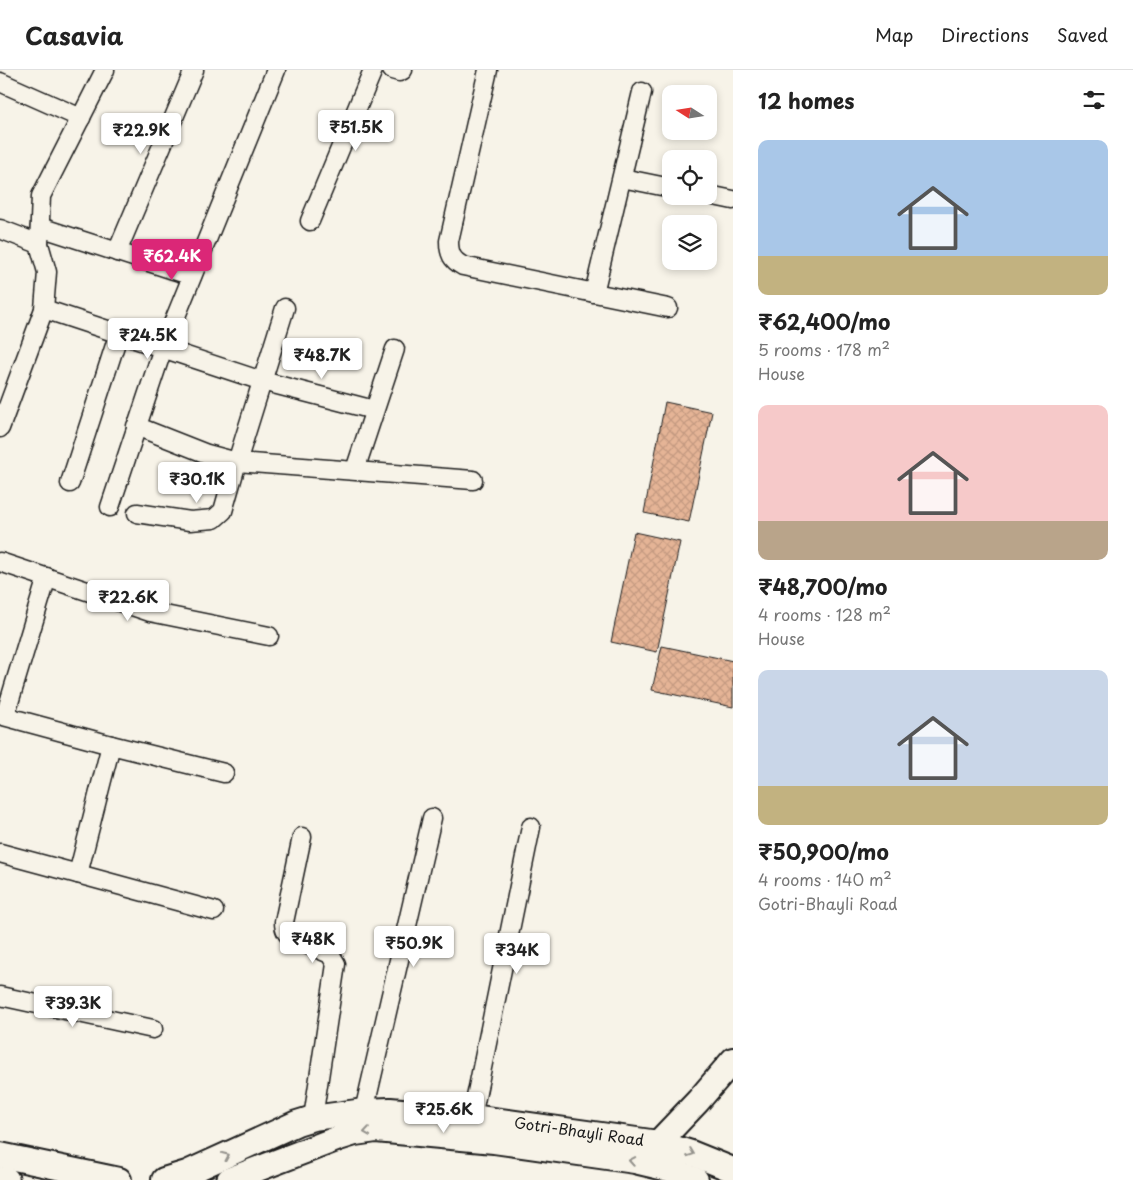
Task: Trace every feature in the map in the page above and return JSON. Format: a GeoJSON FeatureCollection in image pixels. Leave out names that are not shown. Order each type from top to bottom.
{"type":"FeatureCollection","features":[{"type":"Feature","properties":{"kind":"street"},"geometry":{"type":"LineString","coordinates":[[0,428],[44,309],[47,272],[39,236],[41,196],[105,70]]}},
{"type":"Feature","properties":{"kind":"street"},"geometry":{"type":"LineString","coordinates":[[117,252],[194,70]]}},
{"type":"Feature","properties":{"kind":"street"},"geometry":{"type":"LineString","coordinates":[[110,506],[163,348],[276,70]]}},
{"type":"Feature","properties":{"kind":"street"},"geometry":{"type":"LineString","coordinates":[[310,221],[373,70]]}},
{"type":"Feature","properties":{"kind":"street"},"geometry":{"type":"LineString","coordinates":[[392,70],[399,72],[403,70]]}},
{"type":"Feature","properties":{"kind":"street"},"geometry":{"type":"LineString","coordinates":[[488,70],[449,241],[449,252],[454,262],[463,266],[668,308]]}},
{"type":"Feature","properties":{"kind":"street"},"geometry":{"type":"LineString","coordinates":[[0,82],[81,118]]}},
{"type":"Feature","properties":{"kind":"street"},"geometry":{"type":"LineString","coordinates":[[594,293],[642,92]]}},
{"type":"Feature","properties":{"kind":"street"},"geometry":{"type":"LineString","coordinates":[[622,178],[662,186]]}},
{"type":"Feature","properties":{"kind":"street"},"geometry":{"type":"LineString","coordinates":[[717,197],[733,200]]}},
{"type":"Feature","properties":{"kind":"street"},"geometry":{"type":"LineString","coordinates":[[0,229],[117,252],[192,276]]}},
{"type":"Feature","properties":{"kind":"street"},"geometry":{"type":"LineString","coordinates":[[137,512],[190,521],[214,519],[223,511],[285,308]]}},
{"type":"Feature","properties":{"kind":"street"},"geometry":{"type":"LineString","coordinates":[[44,309],[262,380],[374,410]]}},
{"type":"Feature","properties":{"kind":"street"},"geometry":{"type":"LineString","coordinates":[[70,483],[119,333]]}},
{"type":"Feature","properties":{"kind":"street"},"geometry":{"type":"LineString","coordinates":[[355,470],[395,349]]}},
{"type":"Feature","properties":{"kind":"street"},"geometry":{"type":"LineString","coordinates":[[136,426],[207,454],[237,462],[473,480]]}},
{"type":"Feature","properties":{"kind":"street"},"geometry":{"type":"LineString","coordinates":[[0,562],[150,612],[268,636]]}},
{"type":"Feature","properties":{"kind":"street"},"geometry":{"type":"LineString","coordinates":[[47,578],[2,715],[224,773]]}},
{"type":"Feature","properties":{"kind":"street"},"geometry":{"type":"LineString","coordinates":[[78,874],[111,744]]}},
{"type":"Feature","properties":{"kind":"street"},"geometry":{"type":"LineString","coordinates":[[364,1111],[432,818]]}},
{"type":"Feature","properties":{"kind":"street"},"geometry":{"type":"LineString","coordinates":[[472,1117],[531,827]]}},
{"type":"Feature","properties":{"kind":"street"},"geometry":{"type":"LineString","coordinates":[[302,837],[284,928],[292,938],[330,954],[336,964],[313,1118]]}},
{"type":"Feature","properties":{"kind":"street"},"geometry":{"type":"LineString","coordinates":[[0,854],[214,911]]}},
{"type":"Feature","properties":{"kind":"street"},"geometry":{"type":"LineString","coordinates":[[0,996],[153,1029]]}},
{"type":"Feature","properties":{"kind":"street"},"geometry":{"type":"LineString","coordinates":[[658,1143],[698,1101],[733,1060]]}},
{"type":"Feature","properties":{"kind":"street","name":"Gotri-Bhayli Road"},"geometry":{"type":"LineString","coordinates":[[164,1180],[187,1173],[297,1123],[313,1118],[364,1111],[390,1110],[472,1117],[658,1143],[691,1153],[733,1170]]}},
{"type":"Feature","properties":{"kind":"street","name":"Gotri-Bhayli Road"},"geometry":{"type":"LineString","coordinates":[[229,1180],[339,1138],[355,1133],[376,1130],[494,1141],[635,1161],[669,1169],[696,1180]]}},
{"type":"Feature","properties":{"kind":"street"},"geometry":{"type":"LineString","coordinates":[[0,1155],[119,1180]]}},
{"type":"Feature","properties":{"kind":"street"},"geometry":{"type":"LineString","coordinates":[[0,1179],[7,1180]]}},
{"type":"Feature","properties":{"kind":"building"},"geometry":{"type":"Polygon","coordinates":[[[665,402],[712,412],[689,522],[644,513],[665,402]]]}},
{"type":"Feature","properties":{"kind":"building"},"geometry":{"type":"Polygon","coordinates":[[[634,532],[680,542],[657,652],[611,642],[634,532]]]}},
{"type":"Feature","properties":{"kind":"building"},"geometry":{"type":"Polygon","coordinates":[[[662,646],[733,661],[733,707],[652,690],[662,646]]]}}]}
